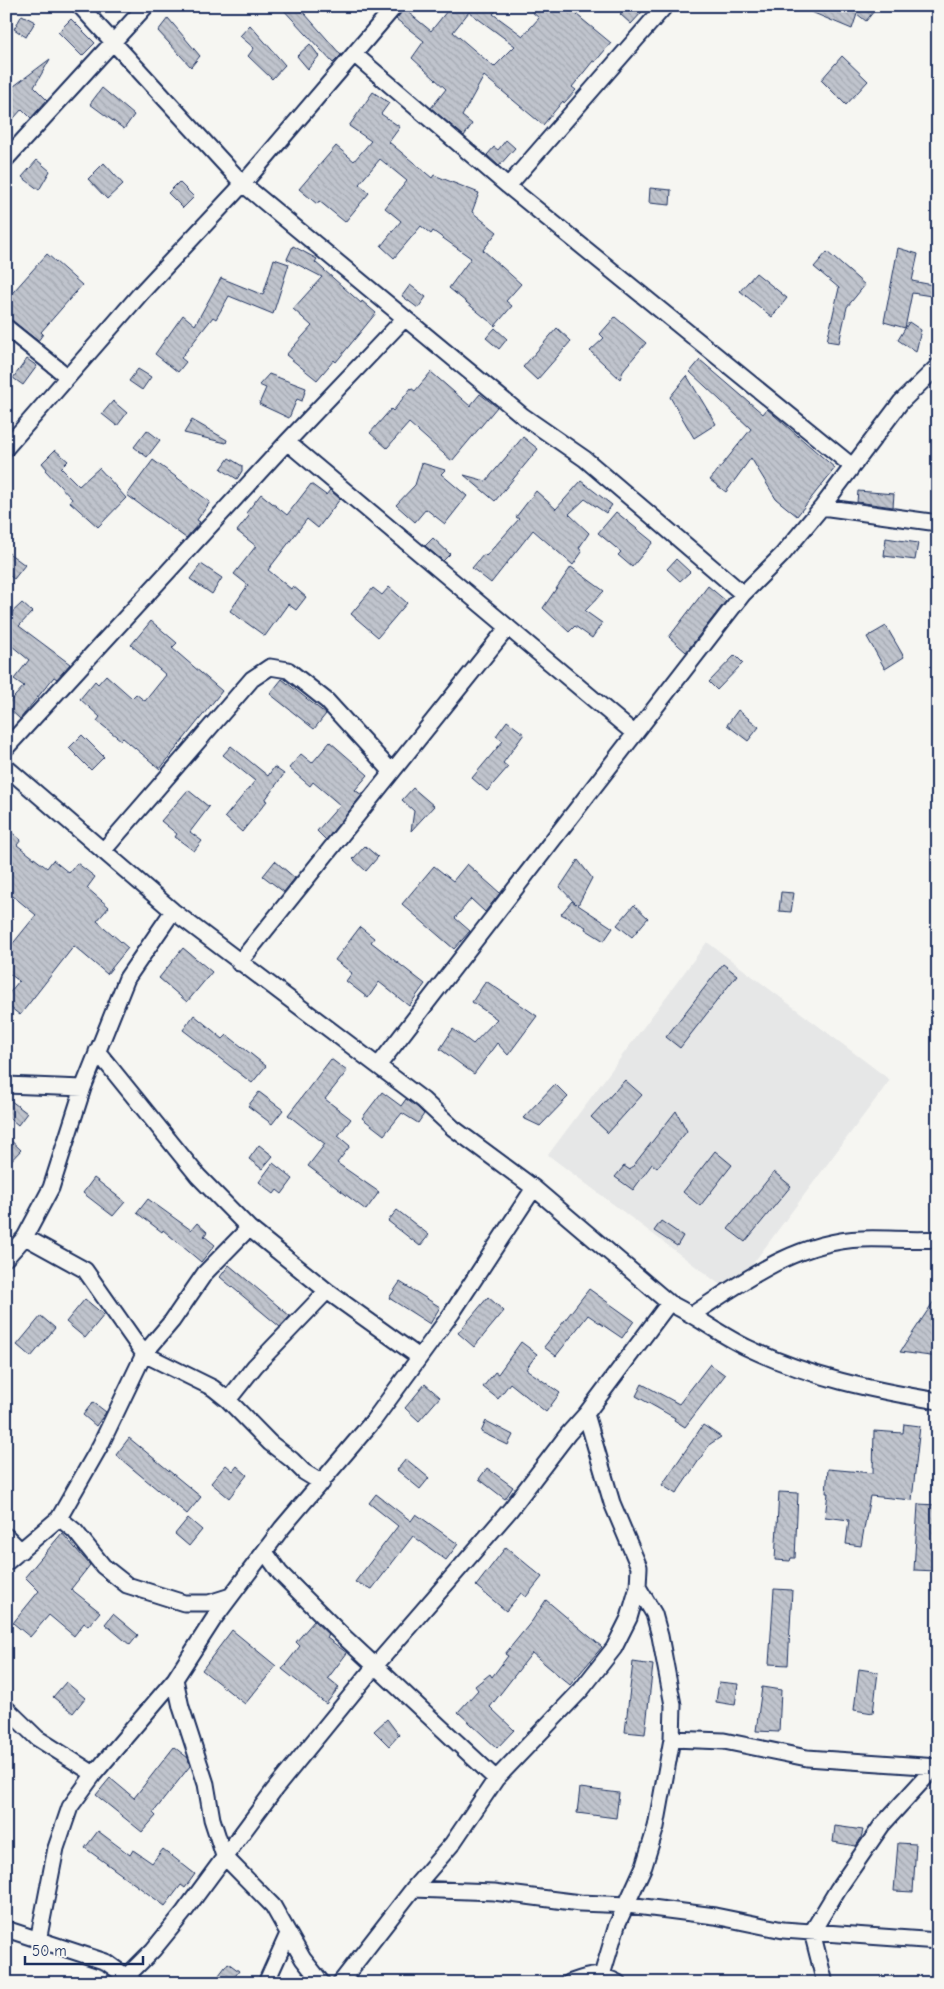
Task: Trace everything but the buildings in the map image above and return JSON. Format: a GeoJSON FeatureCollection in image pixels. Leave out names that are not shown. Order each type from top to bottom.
{"type":"FeatureCollection","features":[{"type":"Feature","properties":{"kind":"street"},"geometry":{"type":"LineString","coordinates":[[80,6],[112,44],[243,184],[523,416],[585,459],[743,594]]}},
{"type":"Feature","properties":{"kind":"street"},"geometry":{"type":"LineString","coordinates":[[7,157],[146,6]]}},
{"type":"Feature","properties":{"kind":"street"},"geometry":{"type":"LineString","coordinates":[[6,448],[141,293],[243,184],[395,6]]}},
{"type":"Feature","properties":{"kind":"street"},"geometry":{"type":"LineString","coordinates":[[508,186],[665,6]]}},
{"type":"Feature","properties":{"kind":"street"},"geometry":{"type":"LineString","coordinates":[[354,54],[508,186],[852,466]]}},
{"type":"Feature","properties":{"kind":"street"},"geometry":{"type":"LineString","coordinates":[[6,748],[287,442],[405,318]]}},
{"type":"Feature","properties":{"kind":"street"},"geometry":{"type":"LineString","coordinates":[[6,326],[68,377]]}},
{"type":"Feature","properties":{"kind":"street"},"geometry":{"type":"LineString","coordinates":[[378,1066],[743,594],[782,555],[822,507],[901,402],[938,366]]}},
{"type":"Feature","properties":{"kind":"street"},"geometry":{"type":"LineString","coordinates":[[287,442],[635,734]]}},
{"type":"Feature","properties":{"kind":"street"},"geometry":{"type":"LineString","coordinates":[[822,507],[938,523]]}},
{"type":"Feature","properties":{"kind":"street"},"geometry":{"type":"LineString","coordinates":[[239,963],[508,627]]}},
{"type":"Feature","properties":{"kind":"street"},"geometry":{"type":"LineString","coordinates":[[103,851],[252,678],[270,667],[288,670],[326,701],[392,772]]}},
{"type":"Feature","properties":{"kind":"street"},"geometry":{"type":"LineString","coordinates":[[6,766],[173,911],[239,963],[423,1100],[453,1128],[534,1188],[669,1303],[693,1314],[746,1347],[798,1369],[865,1389],[938,1401]]}},
{"type":"Feature","properties":{"kind":"street"},"geometry":{"type":"LineString","coordinates":[[6,1258],[26,1237],[51,1188],[83,1088],[127,978],[173,911]]}},
{"type":"Feature","properties":{"kind":"street"},"geometry":{"type":"LineString","coordinates":[[97,1051],[198,1176],[249,1228],[327,1291],[419,1358]]}},
{"type":"Feature","properties":{"kind":"street"},"geometry":{"type":"LineString","coordinates":[[6,1086],[83,1088]]}},
{"type":"Feature","properties":{"kind":"street"},"geometry":{"type":"LineString","coordinates":[[38,1941],[49,1882],[70,1807],[94,1774],[175,1679],[231,1596],[266,1552],[282,1528],[322,1483],[373,1420],[452,1313],[534,1188]]}},
{"type":"Feature","properties":{"kind":"street"},"geometry":{"type":"LineString","coordinates":[[6,1563],[59,1518],[100,1446],[144,1354],[172,1321],[204,1272],[249,1228]]}},
{"type":"Feature","properties":{"kind":"street"},"geometry":{"type":"LineString","coordinates":[[26,1237],[85,1270],[144,1354],[213,1388],[228,1400],[270,1443],[304,1472],[322,1483]]}},
{"type":"Feature","properties":{"kind":"street"},"geometry":{"type":"LineString","coordinates":[[693,1314],[757,1271],[825,1244],[861,1239],[917,1241],[938,1239]]}},
{"type":"Feature","properties":{"kind":"street"},"geometry":{"type":"LineString","coordinates":[[228,1400],[255,1366],[327,1291]]}},
{"type":"Feature","properties":{"kind":"street"},"geometry":{"type":"LineString","coordinates":[[6,1930],[106,1962],[131,1979],[274,1790],[427,1603],[510,1510],[568,1434],[586,1414],[669,1303]]}},
{"type":"Feature","properties":{"kind":"street"},"geometry":{"type":"LineString","coordinates":[[340,1983],[413,1889],[452,1844],[496,1780],[581,1690],[614,1648],[629,1618],[638,1587],[639,1567],[612,1502],[586,1414]]}},
{"type":"Feature","properties":{"kind":"street"},"geometry":{"type":"LineString","coordinates":[[59,1518],[75,1531],[103,1566],[127,1585],[184,1603],[208,1603],[231,1596]]}},
{"type":"Feature","properties":{"kind":"street"},"geometry":{"type":"LineString","coordinates":[[6,1536],[21,1551]]}},
{"type":"Feature","properties":{"kind":"street"},"geometry":{"type":"LineString","coordinates":[[266,1552],[280,1573],[496,1780]]}},
{"type":"Feature","properties":{"kind":"street"},"geometry":{"type":"LineString","coordinates":[[602,1979],[617,1925],[628,1905],[644,1866],[656,1827],[672,1739],[673,1705],[660,1636],[654,1614],[638,1587]]}},
{"type":"Feature","properties":{"kind":"street"},"geometry":{"type":"LineString","coordinates":[[175,1679],[181,1706],[206,1784],[212,1818],[224,1856],[273,1906],[303,1959],[322,1983]]}},
{"type":"Feature","properties":{"kind":"street"},"geometry":{"type":"LineString","coordinates":[[6,1708],[37,1738],[94,1774]]}},
{"type":"Feature","properties":{"kind":"street"},"geometry":{"type":"LineString","coordinates":[[672,1739],[724,1742],[807,1758],[936,1767]]}},
{"type":"Feature","properties":{"kind":"street"},"geometry":{"type":"LineString","coordinates":[[825,1983],[812,1932],[838,1889],[882,1825],[936,1767]]}},
{"type":"Feature","properties":{"kind":"street"},"geometry":{"type":"LineString","coordinates":[[413,1889],[494,1892],[580,1903],[628,1905],[715,1916],[783,1930],[938,1940]]}},
{"type":"Feature","properties":{"kind":"street"},"geometry":{"type":"LineString","coordinates":[[266,1983],[288,1934]]}},
{"type":"Feature","properties":{"kind":"street"},"geometry":{"type":"LineString","coordinates":[[569,1983],[589,1976],[618,1983]]}},
{"type":"Feature","properties":{"kind":"shaded area"},"geometry":{"type":"Polygon","coordinates":[[[707,942],[890,1080],[731,1293],[548,1155],[707,942]]]}}]}
